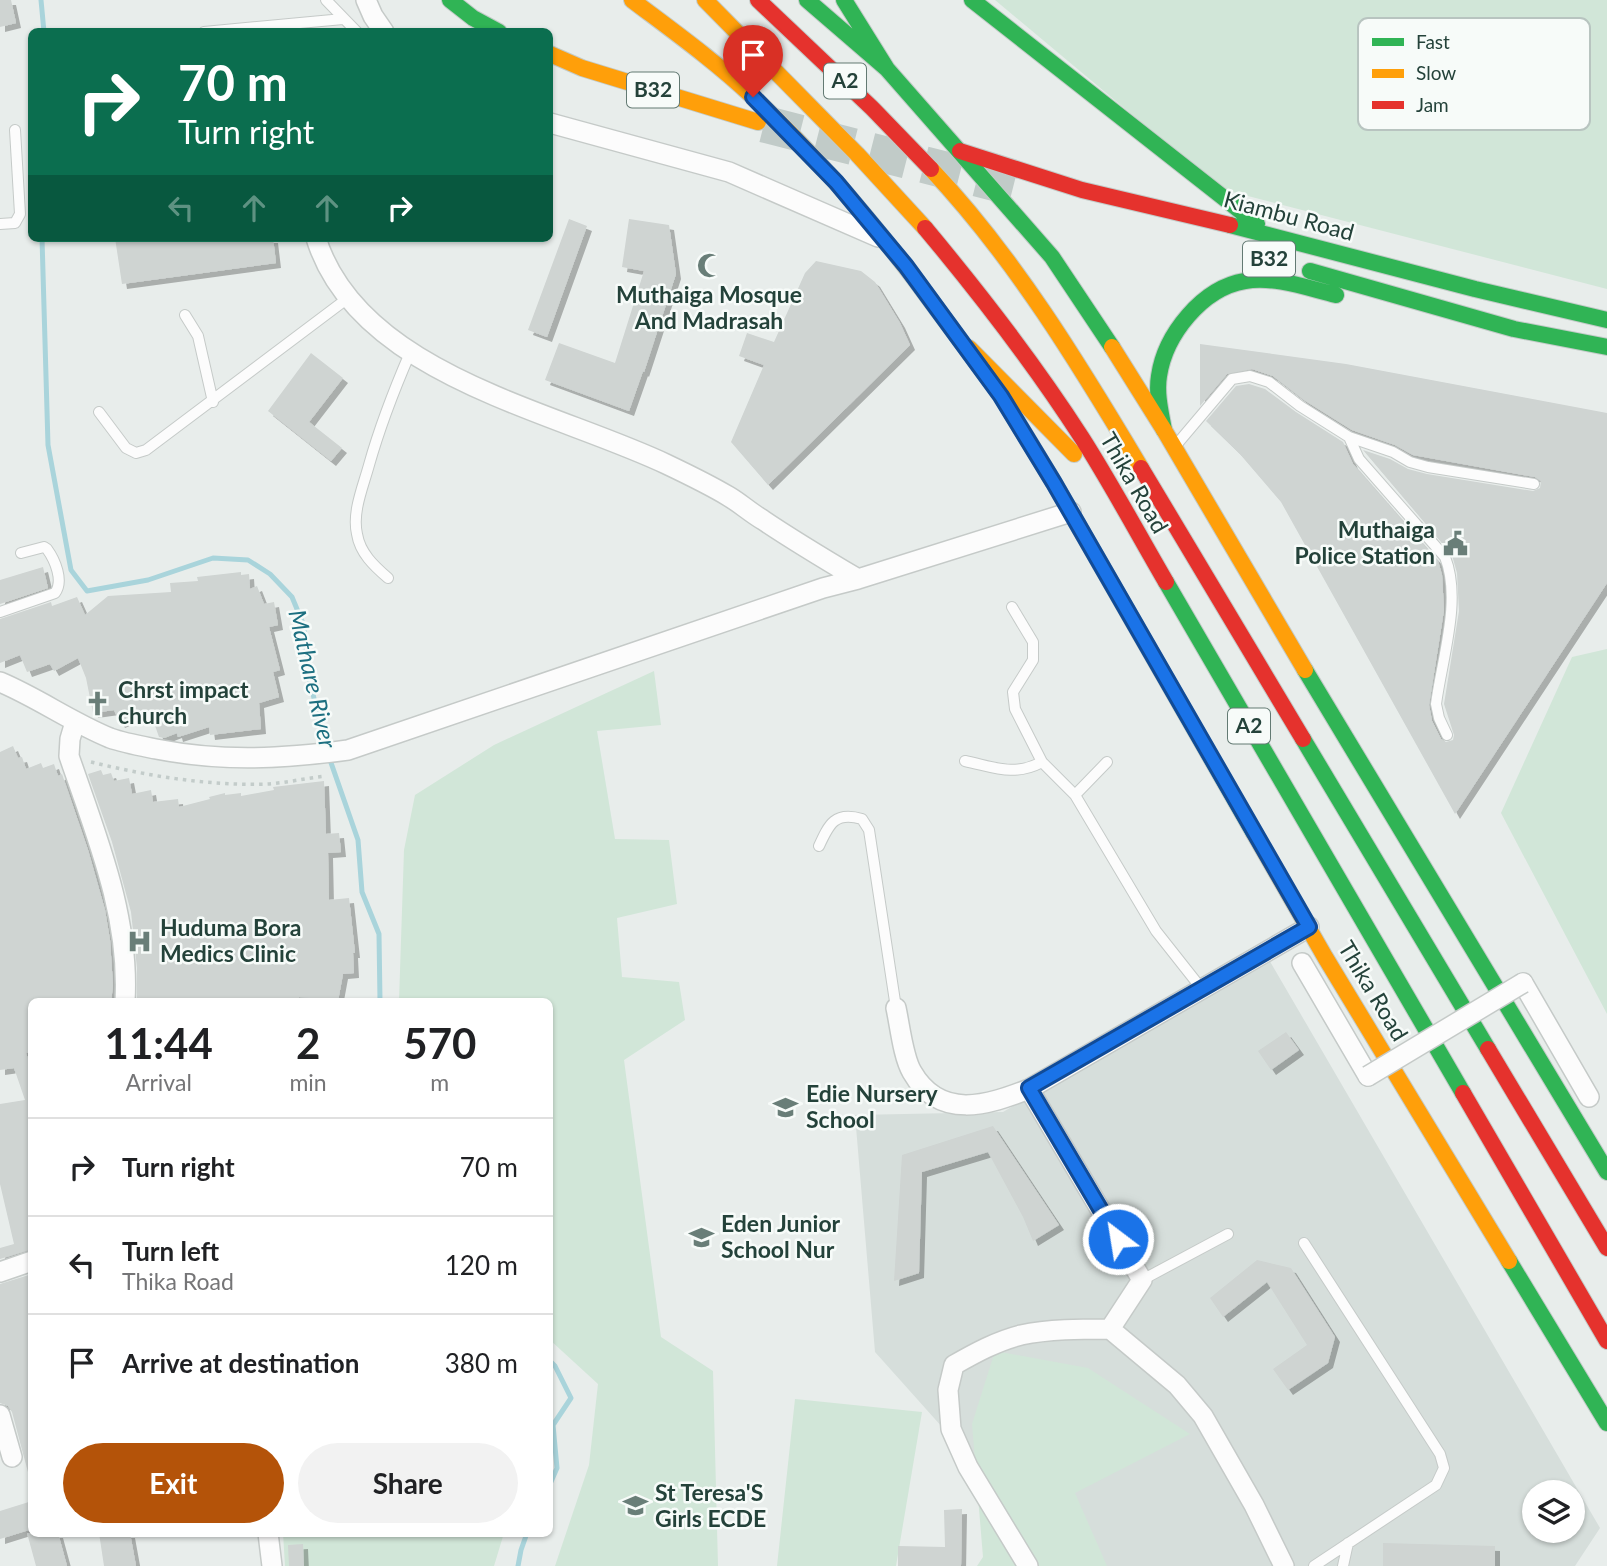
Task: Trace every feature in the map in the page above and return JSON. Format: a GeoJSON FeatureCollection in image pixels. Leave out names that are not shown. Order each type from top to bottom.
{"type":"FeatureCollection","features":[{"type":"Feature","properties":{"kind":"main road"},"geometry":{"type":"LineString","coordinates":[[450,0],[492,28]]}},
{"type":"Feature","properties":{"kind":"main road","name":"Thika Road"},"geometry":{"type":"LineString","coordinates":[[632,0],[702,52],[753,97],[836,182],[969,348],[1032,445],[1309,927],[1607,1423]]}},
{"type":"Feature","properties":{"kind":"main road","name":"Thika Road"},"geometry":{"type":"LineString","coordinates":[[705,0],[846,143],[943,250],[999,320],[1083,439],[1607,1342]]}},
{"type":"Feature","properties":{"kind":"main road","name":"Thika Road"},"geometry":{"type":"LineString","coordinates":[[758,0],[846,82],[937,176],[989,239],[1075,363],[1607,1248]]}},
{"type":"Feature","properties":{"kind":"main road"},"geometry":{"type":"LineString","coordinates":[[807,0],[887,69],[1052,257],[1164,430],[1607,1172]]}},
{"type":"Feature","properties":{"kind":"main road"},"geometry":{"type":"LineString","coordinates":[[844,0],[887,69]]}},
{"type":"Feature","properties":{"kind":"main road","name":"B32"},"geometry":{"type":"LineString","coordinates":[[972,0],[1270,235]]}},
{"type":"Feature","properties":{"kind":"main road","name":"B32"},"geometry":{"type":"LineString","coordinates":[[553,55],[582,68],[758,122]]}},
{"type":"Feature","properties":{"kind":"main road","name":"Kiambu Road"},"geometry":{"type":"LineString","coordinates":[[960,151],[1082,190],[1607,320]]}},
{"type":"Feature","properties":{"kind":"main road","name":"Kiambu Road"},"geometry":{"type":"LineString","coordinates":[[1289,265],[1514,329],[1607,347]]}},
{"type":"Feature","properties":{"kind":"main road","name":"Kiambu Road"},"geometry":{"type":"LineString","coordinates":[[1164,430],[1158,378],[1165,351],[1172,337],[1192,313],[1230,284],[1246,281],[1277,282],[1347,297],[1452,327],[1469,330],[1514,329]]}},
{"type":"Feature","properties":{"kind":"main road"},"geometry":{"type":"LineString","coordinates":[[969,348],[1116,497]]}},
{"type":"Feature","properties":{"kind":"street"},"geometry":{"type":"LineString","coordinates":[[553,124],[729,172],[884,239]]}},
{"type":"Feature","properties":{"kind":"street"},"geometry":{"type":"LineString","coordinates":[[815,209],[836,182]]}},
{"type":"Feature","properties":{"kind":"street"},"geometry":{"type":"LineString","coordinates":[[317,242],[322,259],[334,281],[348,298],[392,341],[410,353],[475,386],[666,464],[730,497],[762,520],[858,579]]}},
{"type":"Feature","properties":{"kind":"street"},"geometry":{"type":"LineString","coordinates":[[0,682],[112,739],[173,752],[222,758],[291,758],[348,750],[823,588],[1071,512]]}},
{"type":"Feature","properties":{"kind":"street"},"geometry":{"type":"LineString","coordinates":[[75,722],[69,739],[69,756],[111,883],[118,914],[125,998]]}},
{"type":"Feature","properties":{"kind":"street"},"geometry":{"type":"LineString","coordinates":[[896,1008],[911,1070],[923,1087],[939,1098],[961,1106],[982,1105],[1029,1088],[1309,927]]}},
{"type":"Feature","properties":{"kind":"street"},"geometry":{"type":"LineString","coordinates":[[1302,962],[1368,1076],[1523,984],[1589,1097]]}},
{"type":"Feature","properties":{"kind":"street"},"geometry":{"type":"LineString","coordinates":[[1029,1088],[1142,1280],[1110,1329]]}},
{"type":"Feature","properties":{"kind":"street"},"geometry":{"type":"LineString","coordinates":[[0,1272],[28,1262]]}},
{"type":"Feature","properties":{"kind":"street"},"geometry":{"type":"LineString","coordinates":[[1028,1566],[968,1468],[951,1429],[948,1390],[954,1365],[986,1347],[1021,1335],[1070,1329],[1110,1329],[1177,1385],[1203,1416],[1254,1505],[1284,1566]]}},
{"type":"Feature","properties":{"kind":"street"},"geometry":{"type":"LineString","coordinates":[[0,1415],[12,1457]]}},
{"type":"Feature","properties":{"kind":"street"},"geometry":{"type":"LineString","coordinates":[[268,1537],[272,1566]]}},
{"type":"Feature","properties":{"kind":"lane"},"geometry":{"type":"LineString","coordinates":[[326,0],[343,19]]}},
{"type":"Feature","properties":{"kind":"lane"},"geometry":{"type":"LineString","coordinates":[[276,28],[343,19],[368,22]]}},
{"type":"Feature","properties":{"kind":"lane"},"geometry":{"type":"LineString","coordinates":[[0,224],[15,223],[20,214],[15,130]]}},
{"type":"Feature","properties":{"kind":"lane"},"geometry":{"type":"LineString","coordinates":[[99,412],[127,448],[136,453],[146,450],[348,298]]}},
{"type":"Feature","properties":{"kind":"lane"},"geometry":{"type":"LineString","coordinates":[[185,315],[198,336],[212,402]]}},
{"type":"Feature","properties":{"kind":"lane"},"geometry":{"type":"LineString","coordinates":[[388,578],[362,549],[355,522],[381,423],[410,353]]}},
{"type":"Feature","properties":{"kind":"lane"},"geometry":{"type":"LineString","coordinates":[[1174,447],[1232,379],[1250,376],[1269,382],[1300,406],[1349,437],[1393,452],[1410,462],[1534,484]]}},
{"type":"Feature","properties":{"kind":"lane"},"geometry":{"type":"LineString","coordinates":[[1349,437],[1359,459],[1445,557],[1452,574],[1453,594],[1436,704],[1447,735]]}},
{"type":"Feature","properties":{"kind":"lane"},"geometry":{"type":"LineString","coordinates":[[0,612],[55,593],[58,589],[60,580],[47,549],[44,547],[22,553]]}},
{"type":"Feature","properties":{"kind":"lane"},"geometry":{"type":"LineString","coordinates":[[1012,607],[1032,642],[1034,652],[1033,660],[1013,692],[1015,709],[1042,762],[1075,795],[1156,931],[1201,988]]}},
{"type":"Feature","properties":{"kind":"lane"},"geometry":{"type":"LineString","coordinates":[[965,761],[1014,772],[1042,762]]}},
{"type":"Feature","properties":{"kind":"lane"},"geometry":{"type":"LineString","coordinates":[[1075,795],[1107,762]]}},
{"type":"Feature","properties":{"kind":"lane"},"geometry":{"type":"LineString","coordinates":[[819,846],[830,823],[838,818],[852,816],[862,819],[869,830],[896,1008]]}},
{"type":"Feature","properties":{"kind":"lane"},"geometry":{"type":"LineString","coordinates":[[1142,1280],[1228,1234]]}},
{"type":"Feature","properties":{"kind":"lane"},"geometry":{"type":"LineString","coordinates":[[1304,1243],[1440,1454],[1444,1468],[1436,1485],[1314,1566]]}},
{"type":"Feature","properties":{"kind":"lane"},"geometry":{"type":"LineString","coordinates":[[1343,1566],[1348,1543]]}},
{"type":"Feature","properties":{"kind":"path"},"geometry":{"type":"LineString","coordinates":[[69,756],[134,773],[198,781],[268,784],[326,776]]}},
{"type":"Feature","properties":{"kind":"shaded area"},"geometry":{"type":"Polygon","coordinates":[[[1268,958],[1572,1480],[1522,1480],[1522,1543],[1585,1543],[1585,1502],[1600,1528],[1575,1566],[1037,1566],[968,1456],[875,1352],[855,1115],[1003,1112],[1268,958]]]}},
{"type":"Feature","properties":{"kind":"green space"},"geometry":{"type":"Polygon","coordinates":[[[995,0],[1607,0],[1607,289],[1221,189],[995,0]]]}},
{"type":"Feature","properties":{"kind":"green space"},"geometry":{"type":"Polygon","coordinates":[[[1607,649],[1607,1014],[1501,813],[1572,657],[1607,649]]]}},
{"type":"Feature","properties":{"kind":"green space"},"geometry":{"type":"Polygon","coordinates":[[[654,671],[661,725],[597,731],[615,839],[669,840],[677,904],[617,918],[622,977],[679,982],[685,1020],[624,1060],[661,1337],[713,1371],[718,1566],[555,1566],[589,1465],[598,1384],[553,1343],[553,998],[399,998],[404,850],[415,795],[494,745],[654,671]]]}},
{"type":"Feature","properties":{"kind":"green space"},"geometry":{"type":"Polygon","coordinates":[[[995,1351],[1088,1368],[1190,1434],[1075,1493],[1107,1566],[977,1566],[983,1557],[972,1424],[995,1351]]]}},
{"type":"Feature","properties":{"kind":"green space"},"geometry":{"type":"Polygon","coordinates":[[[795,1399],[922,1412],[896,1566],[777,1566],[795,1399]]]}},
{"type":"Feature","properties":{"kind":"green space"},"geometry":{"type":"Polygon","coordinates":[[[283,1537],[503,1537],[494,1566],[285,1566],[283,1537]]]}},
{"type":"Feature","properties":{"kind":"building"},"geometry":{"type":"Polygon","coordinates":[[[0,0],[11,0],[16,23],[0,27],[0,0]]]}},
{"type":"Feature","properties":{"kind":"building"},"geometry":{"type":"Polygon","coordinates":[[[569,219],[587,226],[547,337],[528,330],[569,219]]]}},
{"type":"Feature","properties":{"kind":"building"},"geometry":{"type":"Polygon","coordinates":[[[629,219],[669,225],[676,274],[629,411],[545,380],[559,343],[615,363],[644,271],[622,267],[629,219]]]}},
{"type":"Feature","properties":{"kind":"building"},"geometry":{"type":"Polygon","coordinates":[[[116,242],[273,242],[276,263],[122,284],[116,242]]]}},
{"type":"Feature","properties":{"kind":"building"},"geometry":{"type":"Polygon","coordinates":[[[816,261],[861,271],[875,282],[910,345],[768,485],[731,442],[764,365],[739,356],[747,333],[774,342],[805,273],[816,261]]]}},
{"type":"Feature","properties":{"kind":"building","name":"Muthaiga Police Station"},"geometry":{"type":"Polygon","coordinates":[[[1200,344],[1346,364],[1607,413],[1607,583],[1455,814],[1281,502],[1239,453],[1206,421],[1236,386],[1249,384],[1265,389],[1343,442],[1353,464],[1438,561],[1442,575],[1444,610],[1429,705],[1432,721],[1441,739],[1446,742],[1453,740],[1454,735],[1444,704],[1459,611],[1457,573],[1452,555],[1363,450],[1427,474],[1533,491],[1540,488],[1541,481],[1535,477],[1413,455],[1395,445],[1352,430],[1304,400],[1273,376],[1252,369],[1227,374],[1200,406],[1200,344]]]}},
{"type":"Feature","properties":{"kind":"building"},"geometry":{"type":"Polygon","coordinates":[[[311,353],[343,378],[309,422],[342,448],[331,461],[268,411],[311,353]]]}},
{"type":"Feature","properties":{"kind":"building"},"geometry":{"type":"Polygon","coordinates":[[[43,567],[48,588],[0,604],[0,580],[43,567]]]}},
{"type":"Feature","properties":{"kind":"building"},"geometry":{"type":"Polygon","coordinates":[[[241,572],[241,575],[249,574],[250,589],[257,586],[264,604],[274,602],[278,625],[269,627],[280,670],[273,672],[279,697],[259,703],[261,729],[210,735],[209,727],[178,737],[177,733],[159,737],[152,717],[148,718],[146,712],[120,723],[114,710],[93,713],[86,678],[78,658],[54,671],[50,664],[27,672],[20,655],[0,663],[0,619],[51,602],[52,606],[77,597],[85,615],[108,596],[171,592],[170,583],[198,581],[197,577],[241,572]]]}},
{"type":"Feature","properties":{"kind":"building"},"geometry":{"type":"Polygon","coordinates":[[[13,746],[18,758],[22,757],[26,769],[41,763],[43,768],[54,764],[58,776],[62,774],[105,910],[113,986],[111,998],[28,998],[28,1250],[0,1259],[0,1248],[14,1244],[0,1184],[0,1104],[25,1100],[14,1068],[0,1070],[0,752],[13,746]]]}},
{"type":"Feature","properties":{"kind":"building"},"geometry":{"type":"Polygon","coordinates":[[[101,770],[103,775],[111,773],[114,781],[129,778],[132,794],[151,790],[153,802],[178,799],[179,807],[225,793],[241,793],[241,796],[274,790],[273,787],[324,781],[326,834],[339,833],[341,852],[328,853],[329,900],[349,898],[355,953],[354,973],[343,974],[339,998],[137,998],[131,912],[112,842],[88,774],[101,770]]]}},
{"type":"Feature","properties":{"kind":"building"},"geometry":{"type":"Polygon","coordinates":[[[1286,1032],[1299,1050],[1271,1070],[1258,1051],[1286,1032]]]}},
{"type":"Feature","properties":{"kind":"building"},"geometry":{"type":"Polygon","coordinates":[[[993,1126],[1059,1225],[1033,1241],[988,1152],[922,1172],[919,1273],[894,1281],[902,1155],[993,1126]]]}},
{"type":"Feature","properties":{"kind":"building"},"geometry":{"type":"Polygon","coordinates":[[[1257,1260],[1291,1268],[1335,1337],[1328,1363],[1288,1390],[1273,1369],[1307,1345],[1267,1282],[1223,1317],[1210,1298],[1257,1260]]]}},
{"type":"Feature","properties":{"kind":"building"},"geometry":{"type":"Polygon","coordinates":[[[28,1275],[28,1472],[12,1412],[8,1406],[0,1403],[0,1284],[28,1275]]]}},
{"type":"Feature","properties":{"kind":"building"},"geometry":{"type":"Polygon","coordinates":[[[28,1502],[28,1530],[0,1539],[0,1511],[28,1502]]]}},
{"type":"Feature","properties":{"kind":"building"},"geometry":{"type":"Polygon","coordinates":[[[962,1509],[961,1566],[898,1566],[898,1546],[945,1547],[944,1510],[962,1509]]]}},
{"type":"Feature","properties":{"kind":"building"},"geometry":{"type":"Polygon","coordinates":[[[28,1537],[59,1537],[67,1566],[36,1566],[28,1537]]]}},
{"type":"Feature","properties":{"kind":"building"},"geometry":{"type":"Polygon","coordinates":[[[100,1537],[131,1537],[136,1566],[104,1566],[100,1537]]]}},
{"type":"Feature","properties":{"kind":"building"},"geometry":{"type":"Polygon","coordinates":[[[1383,1543],[1495,1546],[1495,1566],[1383,1566],[1383,1543]]]}},
{"type":"Feature","properties":{"kind":"building"},"geometry":{"type":"Polygon","coordinates":[[[303,1544],[304,1566],[289,1566],[288,1545],[303,1544]]]}},
{"type":"Feature","properties":{"kind":"waterway","name":"Mathare River"},"geometry":{"type":"LineString","coordinates":[[41,0],[44,28]]}},
{"type":"Feature","properties":{"kind":"waterway","name":"Mathare River"},"geometry":{"type":"LineString","coordinates":[[42,242],[48,445],[71,570],[87,591],[148,580],[213,558],[248,560],[270,574],[292,597],[304,626],[308,674],[326,747]]}},
{"type":"Feature","properties":{"kind":"waterway","name":"Mathare River"},"geometry":{"type":"LineString","coordinates":[[329,757],[358,840],[362,892],[379,934],[380,998]]}},
{"type":"Feature","properties":{"kind":"waterway","name":"Mathare River"},"geometry":{"type":"LineString","coordinates":[[553,1364],[571,1398],[553,1425]]}},
{"type":"Feature","properties":{"kind":"waterway","name":"Mathare River"},"geometry":{"type":"LineString","coordinates":[[553,1425],[557,1468],[553,1477]]}},
{"type":"Feature","properties":{"kind":"waterway","name":"Mathare River"},"geometry":{"type":"LineString","coordinates":[[518,1566],[526,1537]]}},
{"type":"Feature","properties":{"kind":"tunnel"},"geometry":{"type":"LineString","coordinates":[[764,124],[1024,190]]}},
{"type":"Feature","properties":{"kind":"traffic: fast"},"geometry":{"type":"LineString","coordinates":[[450,0],[492,28]]}},
{"type":"Feature","properties":{"kind":"traffic: fast"},"geometry":{"type":"LineString","coordinates":[[807,0],[887,69]]}},
{"type":"Feature","properties":{"kind":"traffic: fast"},"geometry":{"type":"LineString","coordinates":[[844,0],[887,69],[1052,257],[1112,347]]}},
{"type":"Feature","properties":{"kind":"traffic: fast"},"geometry":{"type":"LineString","coordinates":[[972,0],[1257,224]]}},
{"type":"Feature","properties":{"kind":"traffic: fast"},"geometry":{"type":"LineString","coordinates":[[1230,225],[1475,289],[1607,320]]}},
{"type":"Feature","properties":{"kind":"traffic: fast"},"geometry":{"type":"LineString","coordinates":[[1310,271],[1514,329],[1607,347]]}},
{"type":"Feature","properties":{"kind":"traffic: fast"},"geometry":{"type":"LineString","coordinates":[[1164,430],[1158,390],[1163,360],[1178,330],[1200,303],[1229,285],[1256,280],[1291,284],[1336,295]]}},
{"type":"Feature","properties":{"kind":"traffic: fast"},"geometry":{"type":"LineString","coordinates":[[937,309],[1001,395],[1254,833]]}},
{"type":"Feature","properties":{"kind":"traffic: fast"},"geometry":{"type":"LineString","coordinates":[[1166,582],[1463,1093]]}},
{"type":"Feature","properties":{"kind":"traffic: fast"},"geometry":{"type":"LineString","coordinates":[[1305,670],[1607,1172]]}},
{"type":"Feature","properties":{"kind":"traffic: fast"},"geometry":{"type":"LineString","coordinates":[[1303,739],[1488,1049]]}},
{"type":"Feature","properties":{"kind":"traffic: fast"},"geometry":{"type":"LineString","coordinates":[[1509,1261],[1607,1423]]}},
{"type":"Feature","properties":{"kind":"traffic: slow"},"geometry":{"type":"LineString","coordinates":[[632,0],[694,46],[778,120],[850,198],[937,309]]}},
{"type":"Feature","properties":{"kind":"traffic: slow"},"geometry":{"type":"LineString","coordinates":[[705,0],[857,154],[925,228]]}},
{"type":"Feature","properties":{"kind":"traffic: slow"},"geometry":{"type":"LineString","coordinates":[[553,55],[582,68],[758,122]]}},
{"type":"Feature","properties":{"kind":"traffic: slow"},"geometry":{"type":"LineString","coordinates":[[931,169],[990,238],[1044,312],[1141,468]]}},
{"type":"Feature","properties":{"kind":"traffic: slow"},"geometry":{"type":"LineString","coordinates":[[1112,347],[1305,670]]}},
{"type":"Feature","properties":{"kind":"traffic: slow"},"geometry":{"type":"LineString","coordinates":[[969,348],[1074,454]]}},
{"type":"Feature","properties":{"kind":"traffic: slow"},"geometry":{"type":"LineString","coordinates":[[1254,833],[1325,957],[1509,1261]]}},
{"type":"Feature","properties":{"kind":"traffic: jam"},"geometry":{"type":"LineString","coordinates":[[758,0],[872,108],[931,169]]}},
{"type":"Feature","properties":{"kind":"traffic: jam"},"geometry":{"type":"LineString","coordinates":[[960,151],[1082,190],[1230,225]]}},
{"type":"Feature","properties":{"kind":"traffic: jam"},"geometry":{"type":"LineString","coordinates":[[925,228],[1046,384],[1104,474],[1166,582]]}},
{"type":"Feature","properties":{"kind":"traffic: jam"},"geometry":{"type":"LineString","coordinates":[[1141,468],[1303,739]]}},
{"type":"Feature","properties":{"kind":"traffic: jam"},"geometry":{"type":"LineString","coordinates":[[1488,1049],[1607,1248]]}},
{"type":"Feature","properties":{"kind":"traffic: jam"},"geometry":{"type":"LineString","coordinates":[[1463,1093],[1607,1341]]}},
{"type":"Feature","properties":{"kind":"place","name":"Muthaiga Mosque And Madrasah"},"geometry":{"type":"Point","coordinates":[709,265]}},
{"type":"Feature","properties":{"kind":"place","name":"Muthaiga Police Station"},"geometry":{"type":"Point","coordinates":[1455,543]}},
{"type":"Feature","properties":{"kind":"place","name":"Chrst impact church"},"geometry":{"type":"Point","coordinates":[98,703]}},
{"type":"Feature","properties":{"kind":"place","name":"Huduma Bora Medics Clinic"},"geometry":{"type":"Point","coordinates":[140,941]}},
{"type":"Feature","properties":{"kind":"place","name":"Edie Nursery School"},"geometry":{"type":"Point","coordinates":[786,1107]}},
{"type":"Feature","properties":{"kind":"place","name":"Eden Junior School Nur"},"geometry":{"type":"Point","coordinates":[701,1237]}},
{"type":"Feature","properties":{"kind":"place","name":"St Teresa'S Girls ECDE"},"geometry":{"type":"Point","coordinates":[635,1506]}},
{"type":"Feature","properties":{"kind":"route"},"geometry":{"type":"LineString","coordinates":[[753,97],[836,182],[906,266],[969,348],[1032,445],[1309,927],[1029,1088],[1118,1239]]}}]}
